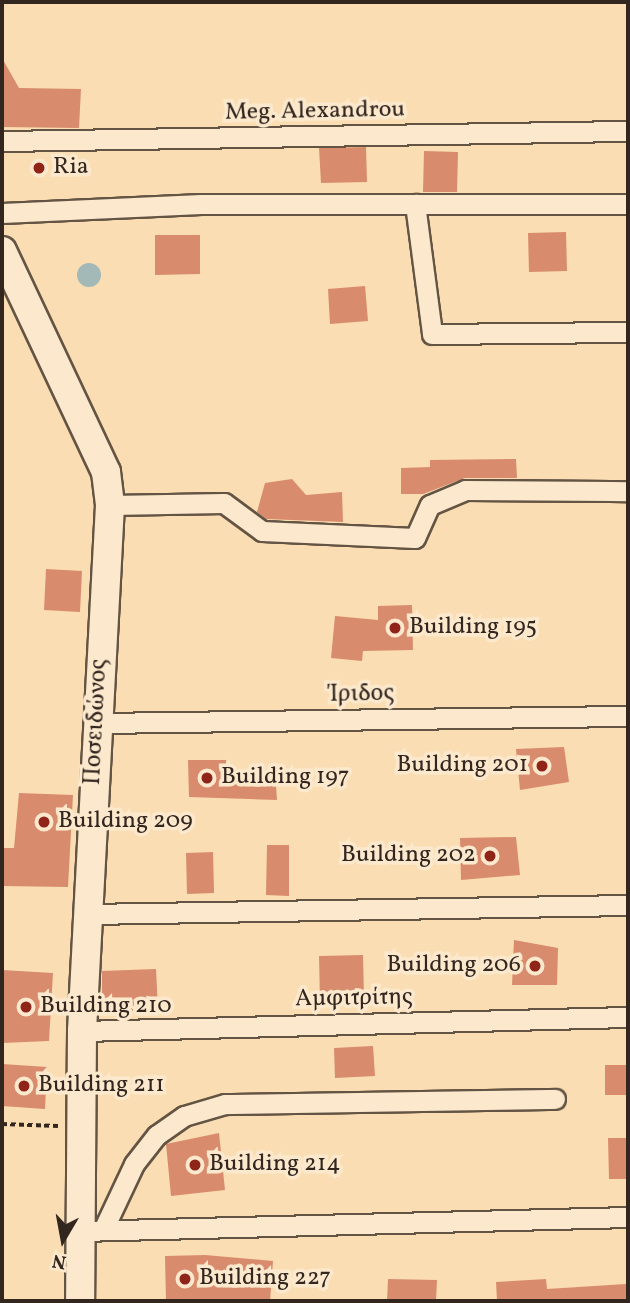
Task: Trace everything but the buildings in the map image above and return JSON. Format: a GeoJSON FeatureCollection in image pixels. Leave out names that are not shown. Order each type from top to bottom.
{"type":"FeatureCollection","features":[{"type":"Feature","properties":{"kind":"street","name":"Meg. Alexandrou"},"geometry":{"type":"LineString","coordinates":[[2,141],[628,131]]}},
{"type":"Feature","properties":{"kind":"street"},"geometry":{"type":"LineString","coordinates":[[415,204],[432,334],[628,332]]}},
{"type":"Feature","properties":{"kind":"street"},"geometry":{"type":"LineString","coordinates":[[2,214],[415,204],[628,204]]}},
{"type":"Feature","properties":{"kind":"street","name":"Ποσειδώνος"},"geometry":{"type":"LineString","coordinates":[[2,251],[106,472],[110,505],[82,1031],[81,1127],[92,1231],[80,1301]]}},
{"type":"Feature","properties":{"kind":"street"},"geometry":{"type":"LineString","coordinates":[[110,505],[224,503],[262,531],[415,538],[430,505],[465,490],[628,491]]}},
{"type":"Feature","properties":{"kind":"street","name":"Ίριδος"},"geometry":{"type":"LineString","coordinates":[[97,723],[628,716]]}},
{"type":"Feature","properties":{"kind":"street"},"geometry":{"type":"LineString","coordinates":[[87,914],[628,905]]}},
{"type":"Feature","properties":{"kind":"street","name":"Αμφιτρίτης"},"geometry":{"type":"LineString","coordinates":[[82,1031],[628,1017]]}},
{"type":"Feature","properties":{"kind":"street"},"geometry":{"type":"LineString","coordinates":[[92,1231],[134,1164],[157,1135],[205,1110],[412,1097],[555,1099]]}},
{"type":"Feature","properties":{"kind":"street"},"geometry":{"type":"LineString","coordinates":[[92,1231],[628,1217]]}},
{"type":"Feature","properties":{"kind":"path"},"geometry":{"type":"LineString","coordinates":[[2,1124],[81,1127]]}},
{"type":"Feature","properties":{"kind":"water"},"geometry":{"type":"Polygon","coordinates":[[[89,263],[98,266],[101,275],[98,284],[89,287],[80,284],[77,275],[80,266],[89,263]]]}},
{"type":"Feature","properties":{"kind":"place","name":"Ria"},"geometry":{"type":"Point","coordinates":[39,168]}},
{"type":"Feature","properties":{"kind":"place","name":"Building 195"},"geometry":{"type":"Point","coordinates":[395,628]}},
{"type":"Feature","properties":{"kind":"place","name":"Building 201"},"geometry":{"type":"Point","coordinates":[542,766]}},
{"type":"Feature","properties":{"kind":"place","name":"Building 197"},"geometry":{"type":"Point","coordinates":[207,778]}},
{"type":"Feature","properties":{"kind":"place","name":"Building 209"},"geometry":{"type":"Point","coordinates":[44,822]}},
{"type":"Feature","properties":{"kind":"place","name":"Building 202"},"geometry":{"type":"Point","coordinates":[490,856]}},
{"type":"Feature","properties":{"kind":"place","name":"Building 206"},"geometry":{"type":"Point","coordinates":[535,966]}},
{"type":"Feature","properties":{"kind":"place","name":"Building 210"},"geometry":{"type":"Point","coordinates":[26,1007]}},
{"type":"Feature","properties":{"kind":"place","name":"Building 211"},"geometry":{"type":"Point","coordinates":[24,1086]}},
{"type":"Feature","properties":{"kind":"place","name":"Building 214"},"geometry":{"type":"Point","coordinates":[195,1165]}},
{"type":"Feature","properties":{"kind":"place","name":"Building 227"},"geometry":{"type":"Point","coordinates":[185,1279]}}]}
